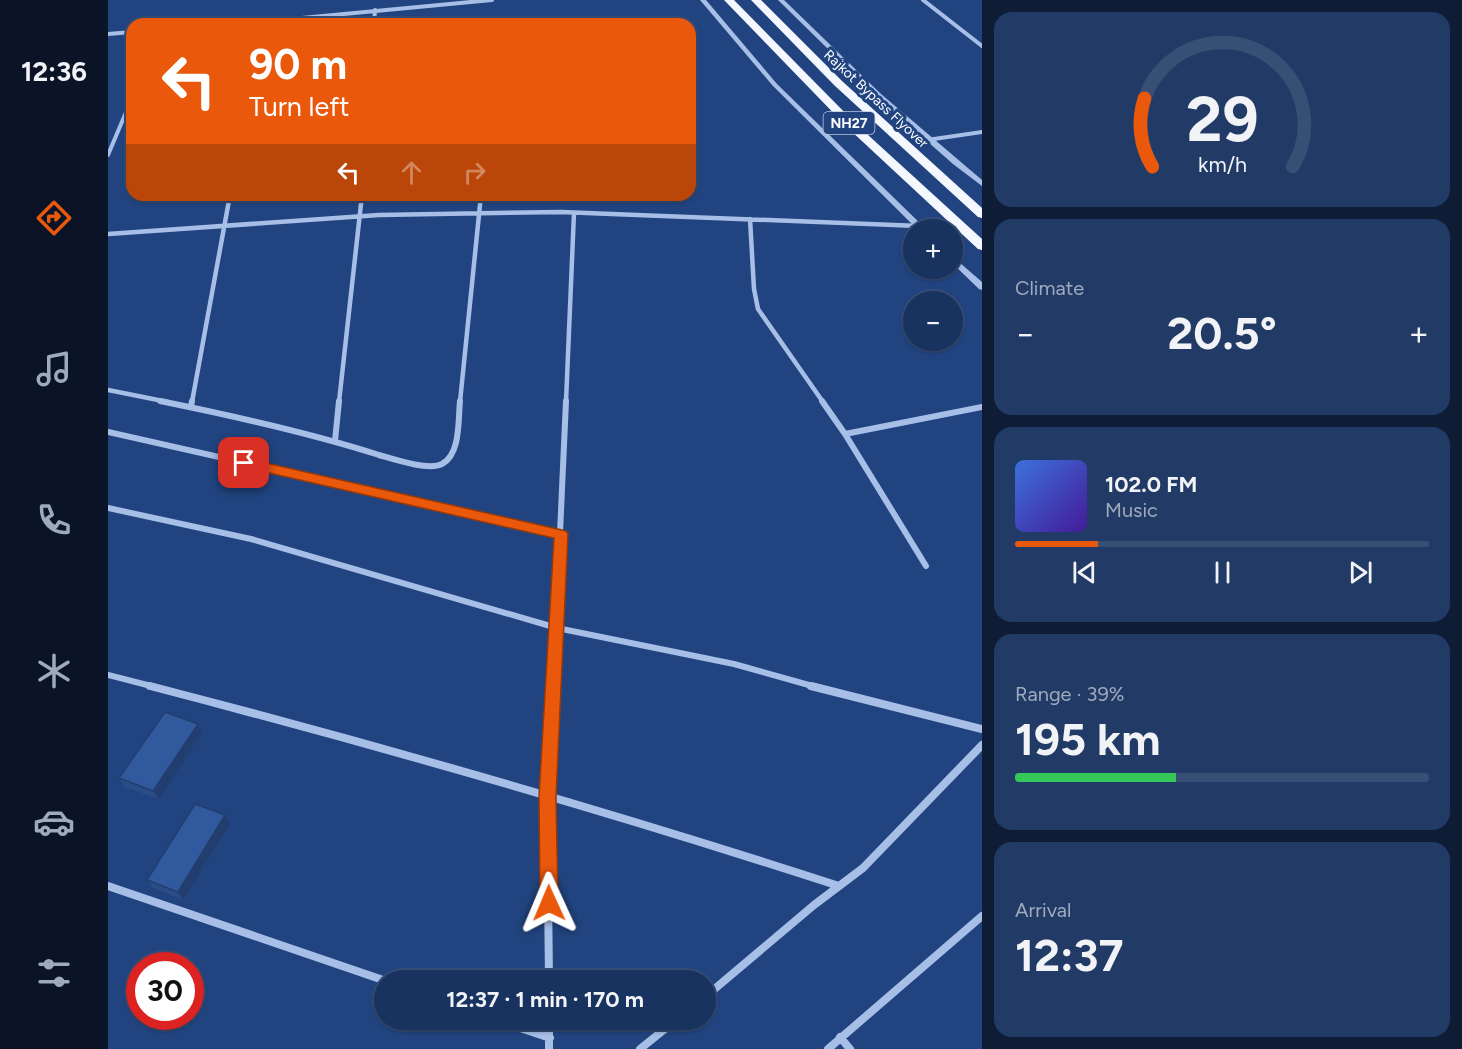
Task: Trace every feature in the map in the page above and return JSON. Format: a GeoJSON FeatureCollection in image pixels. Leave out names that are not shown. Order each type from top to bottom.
{"type":"FeatureCollection","features":[{"type":"Feature","properties":{"kind":"highway","name":"NH27"},"geometry":{"type":"LineString","coordinates":[[729,0],[809,84],[900,172],[982,246]]}},
{"type":"Feature","properties":{"kind":"highway","name":"Rajkot Bypass Flyover"},"geometry":{"type":"LineString","coordinates":[[756,0],[806,54],[846,92],[982,214]]}},
{"type":"Feature","properties":{"kind":"street"},"geometry":{"type":"LineString","coordinates":[[304,18],[492,0]]}},
{"type":"Feature","properties":{"kind":"street"},"geometry":{"type":"LineString","coordinates":[[703,0],[776,85],[912,219]]}},
{"type":"Feature","properties":{"kind":"street"},"geometry":{"type":"LineString","coordinates":[[782,0],[842,63],[927,140],[982,184]]}},
{"type":"Feature","properties":{"kind":"street"},"geometry":{"type":"LineString","coordinates":[[924,0],[982,46]]}},
{"type":"Feature","properties":{"kind":"street"},"geometry":{"type":"LineString","coordinates":[[374,18],[375,10]]}},
{"type":"Feature","properties":{"kind":"street"},"geometry":{"type":"LineString","coordinates":[[108,34],[126,32]]}},
{"type":"Feature","properties":{"kind":"street"},"geometry":{"type":"LineString","coordinates":[[108,155],[126,112]]}},
{"type":"Feature","properties":{"kind":"street"},"geometry":{"type":"LineString","coordinates":[[927,140],[982,132]]}},
{"type":"Feature","properties":{"kind":"street"},"geometry":{"type":"LineString","coordinates":[[191,406],[229,201]]}},
{"type":"Feature","properties":{"kind":"street"},"geometry":{"type":"LineString","coordinates":[[335,441],[362,201]]}},
{"type":"Feature","properties":{"kind":"street"},"geometry":{"type":"LineString","coordinates":[[108,390],[191,406],[335,441],[413,463],[435,467],[448,461],[455,448],[481,201]]}},
{"type":"Feature","properties":{"kind":"street"},"geometry":{"type":"LineString","coordinates":[[108,234],[361,216],[481,213],[574,213],[903,227]]}},
{"type":"Feature","properties":{"kind":"street"},"geometry":{"type":"LineString","coordinates":[[549,970],[547,797],[557,628],[574,213]]}},
{"type":"Feature","properties":{"kind":"street"},"geometry":{"type":"LineString","coordinates":[[750,219],[754,289],[758,309],[845,434],[926,566]]}},
{"type":"Feature","properties":{"kind":"street"},"geometry":{"type":"LineString","coordinates":[[963,269],[982,287]]}},
{"type":"Feature","properties":{"kind":"street"},"geometry":{"type":"LineString","coordinates":[[845,434],[982,407]]}},
{"type":"Feature","properties":{"kind":"street"},"geometry":{"type":"LineString","coordinates":[[108,432],[561,534]]}},
{"type":"Feature","properties":{"kind":"street"},"geometry":{"type":"LineString","coordinates":[[108,518],[111,509],[251,539],[557,628],[734,664],[868,702],[982,729]]}},
{"type":"Feature","properties":{"kind":"street"},"geometry":{"type":"LineString","coordinates":[[108,675],[327,732],[743,855],[839,886]]}},
{"type":"Feature","properties":{"kind":"street"},"geometry":{"type":"LineString","coordinates":[[716,988],[863,868],[982,745]]}},
{"type":"Feature","properties":{"kind":"street"},"geometry":{"type":"LineString","coordinates":[[108,886],[374,977]]}},
{"type":"Feature","properties":{"kind":"street"},"geometry":{"type":"LineString","coordinates":[[828,1049],[982,916]]}},
{"type":"Feature","properties":{"kind":"street"},"geometry":{"type":"LineString","coordinates":[[526,1030],[549,1038]]}},
{"type":"Feature","properties":{"kind":"street"},"geometry":{"type":"LineString","coordinates":[[549,1030],[549,1049]]}},
{"type":"Feature","properties":{"kind":"street"},"geometry":{"type":"LineString","coordinates":[[640,1049],[664,1030]]}},
{"type":"Feature","properties":{"kind":"street"},"geometry":{"type":"LineString","coordinates":[[840,1037],[850,1049]]}},
{"type":"Feature","properties":{"kind":"building"},"geometry":{"type":"Polygon","coordinates":[[[165,712],[198,724],[153,791],[119,778],[165,712]]]}},
{"type":"Feature","properties":{"kind":"building"},"geometry":{"type":"Polygon","coordinates":[[[195,804],[225,815],[178,892],[147,880],[195,804]]]}},
{"type":"Feature","properties":{"kind":"route"},"geometry":{"type":"LineString","coordinates":[[244,463],[561,534],[547,797],[549,903]]}}]}
